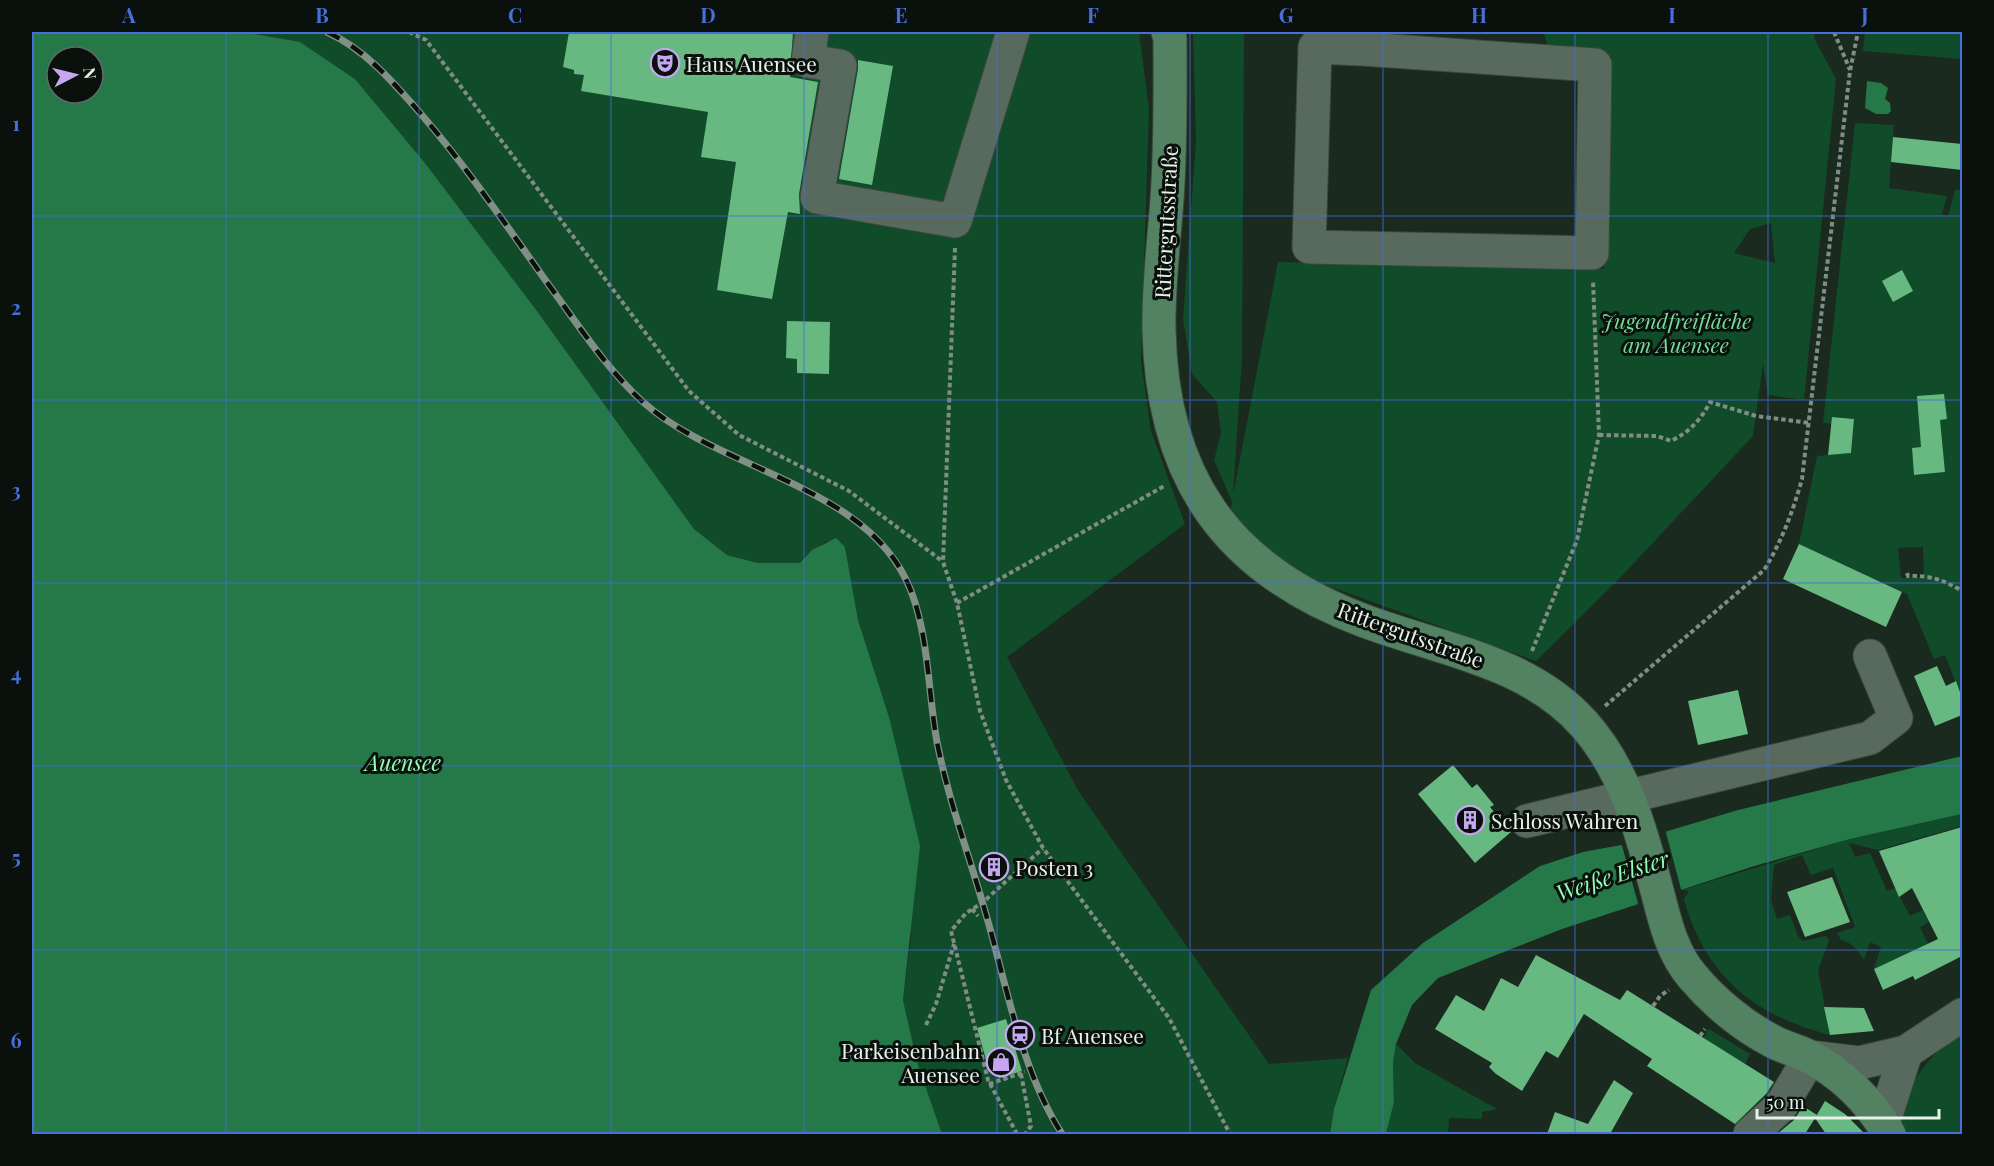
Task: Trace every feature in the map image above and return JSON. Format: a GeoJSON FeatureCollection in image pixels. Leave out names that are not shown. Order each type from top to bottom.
{"type":"FeatureCollection","features":[{"type":"Feature","properties":{"kind":"main road","name":"Rittergutsstraße"},"geometry":{"type":"LineString","coordinates":[[1168,32],[1170,38],[1171,147],[1159,326],[1160,366],[1165,404],[1174,441],[1187,473],[1208,510],[1233,540],[1267,570],[1306,595],[1361,620],[1491,662],[1521,676],[1556,699],[1584,724],[1605,752],[1627,795],[1640,828],[1661,906],[1678,955],[1702,987],[1757,1033],[1809,1057],[1858,1091],[1886,1129]]}},
{"type":"Feature","properties":{"kind":"street"},"geometry":{"type":"LineString","coordinates":[[812,32],[808,61],[840,66],[817,197],[955,220],[1013,32]]}},
{"type":"Feature","properties":{"kind":"street"},"geometry":{"type":"LineString","coordinates":[[1363,40],[1595,65],[1592,253],[1309,247],[1315,47],[1363,40]]}},
{"type":"Feature","properties":{"kind":"street"},"geometry":{"type":"LineString","coordinates":[[1527,821],[1870,738],[1896,718],[1870,656]]}},
{"type":"Feature","properties":{"kind":"street"},"geometry":{"type":"LineString","coordinates":[[1750,1134],[1781,1106],[1809,1057],[1859,1063],[1906,1052],[1962,1015]]}},
{"type":"Feature","properties":{"kind":"street"},"geometry":{"type":"LineString","coordinates":[[1886,1129],[1906,1052]]}},
{"type":"Feature","properties":{"kind":"path"},"geometry":{"type":"LineString","coordinates":[[409,32],[426,40],[689,391],[739,435],[849,491],[943,561]]}},
{"type":"Feature","properties":{"kind":"path"},"geometry":{"type":"LineString","coordinates":[[1834,32],[1850,71]]}},
{"type":"Feature","properties":{"kind":"path"},"geometry":{"type":"LineString","coordinates":[[1584,724],[1764,570],[1778,549],[1792,515],[1802,479],[1810,423],[1850,71],[1858,32]]}},
{"type":"Feature","properties":{"kind":"path"},"geometry":{"type":"LineString","coordinates":[[955,249],[943,561],[957,603],[980,711],[1006,780],[1043,848],[1169,1018],[1230,1134]]}},
{"type":"Feature","properties":{"kind":"path"},"geometry":{"type":"LineString","coordinates":[[1521,676],[1577,540],[1599,435],[1592,253]]}},
{"type":"Feature","properties":{"kind":"path"},"geometry":{"type":"LineString","coordinates":[[1599,435],[1657,436],[1671,441],[1685,434],[1703,416],[1710,402],[1756,416],[1810,423]]}},
{"type":"Feature","properties":{"kind":"path"},"geometry":{"type":"LineString","coordinates":[[957,603],[1187,473]]}},
{"type":"Feature","properties":{"kind":"path"},"geometry":{"type":"LineString","coordinates":[[1907,573],[1908,576],[1922,575],[1944,580],[1962,591]]}},
{"type":"Feature","properties":{"kind":"path"},"geometry":{"type":"LineString","coordinates":[[1017,1134],[989,1083],[951,931],[972,909],[1043,848]]}},
{"type":"Feature","properties":{"kind":"path"},"geometry":{"type":"LineString","coordinates":[[972,909],[978,916]]}},
{"type":"Feature","properties":{"kind":"path"},"geometry":{"type":"LineString","coordinates":[[926,1025],[936,1004],[954,944]]}},
{"type":"Feature","properties":{"kind":"path"},"geometry":{"type":"LineString","coordinates":[[1653,1006],[1660,996],[1677,986]]}},
{"type":"Feature","properties":{"kind":"path"},"geometry":{"type":"LineString","coordinates":[[989,1083],[1023,1073],[1031,1126],[1025,1134]]}},
{"type":"Feature","properties":{"kind":"green space"},"geometry":{"type":"Polygon","coordinates":[[[241,32],[1139,32],[1149,109],[1141,361],[1151,431],[1185,524],[1007,657],[1079,792],[1269,1064],[1348,1058],[1334,1109],[1330,1134],[942,1134],[917,1062],[903,1000],[911,937],[889,717],[858,620],[845,547],[826,541],[800,563],[758,563],[727,555],[694,529],[537,311],[425,163],[355,79],[301,43],[241,32]]]}},
{"type":"Feature","properties":{"kind":"green space","name":"Jugendfreifläche am Auensee"},"geometry":{"type":"Polygon","coordinates":[[[1193,32],[1244,32],[1242,356],[1233,495],[1278,262],[1604,269],[1611,56],[1550,52],[1543,32],[1814,32],[1815,40],[1836,79],[1804,400],[1768,395],[1763,364],[1753,436],[1618,580],[1536,661],[1320,583],[1269,550],[1230,510],[1232,502],[1214,460],[1221,433],[1217,402],[1192,374],[1183,319],[1196,141],[1193,32]],[[1771,223],[1750,229],[1734,253],[1775,263],[1771,223]]]}},
{"type":"Feature","properties":{"kind":"green space"},"geometry":{"type":"Polygon","coordinates":[[[1865,32],[1962,32],[1962,59],[1863,51],[1865,32]]]}},
{"type":"Feature","properties":{"kind":"green space"},"geometry":{"type":"Polygon","coordinates":[[[1855,123],[1894,125],[1889,188],[1947,196],[1942,214],[1948,216],[1955,190],[1962,190],[1962,698],[1945,655],[1934,659],[1907,594],[1799,544],[1817,456],[1851,453],[1854,419],[1833,417],[1832,424],[1823,423],[1855,123]],[[1942,445],[1912,448],[1914,475],[1945,472],[1942,445]],[[1923,547],[1898,548],[1901,578],[1924,577],[1923,547]]]}},
{"type":"Feature","properties":{"kind":"green space"},"geometry":{"type":"Polygon","coordinates":[[[1962,814],[1962,826],[1878,850],[1849,843],[1855,857],[1870,853],[1887,891],[1895,888],[1910,916],[1923,910],[1929,922],[1920,927],[1928,944],[1874,969],[1881,947],[1870,942],[1864,960],[1852,945],[1841,940],[1837,933],[1855,927],[1833,868],[1811,875],[1802,855],[1774,865],[1771,900],[1777,919],[1790,915],[1798,936],[1803,941],[1826,936],[1829,941],[1818,970],[1830,1035],[1778,1017],[1737,989],[1705,950],[1693,926],[1684,899],[1689,891],[1682,890],[1850,839],[1962,814]]]}},
{"type":"Feature","properties":{"kind":"green space"},"geometry":{"type":"Polygon","coordinates":[[[1709,1029],[1750,1054],[1745,1064],[1703,1038],[1709,1029]]]}},
{"type":"Feature","properties":{"kind":"green space"},"geometry":{"type":"Polygon","coordinates":[[[1962,1031],[1962,1134],[1902,1134],[1901,1119],[1904,1104],[1918,1075],[1950,1040],[1962,1031]]]}},
{"type":"Feature","properties":{"kind":"green space"},"geometry":{"type":"Polygon","coordinates":[[[1396,1044],[1415,1063],[1497,1109],[1482,1112],[1482,1119],[1449,1118],[1448,1134],[1386,1134],[1394,1102],[1393,1062],[1396,1044]]]}},
{"type":"Feature","properties":{"kind":"water","name":"Auensee"},"geometry":{"type":"Polygon","coordinates":[[[32,32],[242,32],[300,42],[355,79],[425,163],[537,311],[694,529],[727,555],[758,563],[800,563],[812,550],[836,538],[845,547],[858,620],[889,717],[920,846],[903,1000],[917,1062],[942,1134],[32,1134],[32,32]]]}},
{"type":"Feature","properties":{"kind":"water"},"geometry":{"type":"Polygon","coordinates":[[[1867,81],[1881,83],[1888,88],[1885,99],[1890,103],[1891,111],[1888,114],[1876,114],[1865,108],[1867,81]]]}},
{"type":"Feature","properties":{"kind":"water","name":"Weiße Elster"},"geometry":{"type":"Polygon","coordinates":[[[1962,756],[1962,814],[1850,839],[1751,867],[1562,929],[1438,978],[1412,1005],[1396,1044],[1393,1062],[1394,1102],[1386,1134],[1330,1134],[1334,1109],[1371,990],[1423,943],[1540,866],[1583,852],[1621,845],[1738,810],[1962,756]]]}},
{"type":"Feature","properties":{"kind":"pier"},"geometry":{"type":"Polygon","coordinates":[[[1665,829],[1682,893],[1639,907],[1621,842],[1665,829]]]}},
{"type":"Feature","properties":{"kind":"building"},"geometry":{"type":"Polygon","coordinates":[[[569,32],[793,32],[790,77],[818,82],[799,194],[800,214],[788,212],[772,299],[717,290],[736,162],[701,157],[708,112],[581,91],[584,75],[574,74],[574,70],[563,67],[569,32]]]}},
{"type":"Feature","properties":{"kind":"building"},"geometry":{"type":"Polygon","coordinates":[[[858,60],[893,66],[872,185],[839,179],[858,60]]]}},
{"type":"Feature","properties":{"kind":"building"},"geometry":{"type":"Polygon","coordinates":[[[1893,137],[1962,144],[1962,170],[1891,162],[1893,137]]]}},
{"type":"Feature","properties":{"kind":"building"},"geometry":{"type":"Polygon","coordinates":[[[1902,270],[1913,291],[1893,302],[1882,281],[1902,270]]]}},
{"type":"Feature","properties":{"kind":"building"},"geometry":{"type":"Polygon","coordinates":[[[787,321],[830,322],[829,374],[797,373],[797,359],[786,358],[787,321]]]}},
{"type":"Feature","properties":{"kind":"building"},"geometry":{"type":"Polygon","coordinates":[[[1944,394],[1947,419],[1940,420],[1945,472],[1914,475],[1912,448],[1921,447],[1917,396],[1944,394]]]}},
{"type":"Feature","properties":{"kind":"building"},"geometry":{"type":"Polygon","coordinates":[[[1832,417],[1854,419],[1851,453],[1828,455],[1832,417]]]}},
{"type":"Feature","properties":{"kind":"building"},"geometry":{"type":"Polygon","coordinates":[[[1799,544],[1902,592],[1886,627],[1783,579],[1799,544]]]}},
{"type":"Feature","properties":{"kind":"building"},"geometry":{"type":"Polygon","coordinates":[[[1937,666],[1946,686],[1956,681],[1962,698],[1962,715],[1935,726],[1914,676],[1937,666]]]}},
{"type":"Feature","properties":{"kind":"building"},"geometry":{"type":"Polygon","coordinates":[[[1738,690],[1748,734],[1698,745],[1688,701],[1738,690]]]}},
{"type":"Feature","properties":{"kind":"building","name":"Schloss Wahren"},"geometry":{"type":"Polygon","coordinates":[[[1453,765],[1472,788],[1477,784],[1494,805],[1490,807],[1511,832],[1475,863],[1418,794],[1453,765]]]}},
{"type":"Feature","properties":{"kind":"building"},"geometry":{"type":"Polygon","coordinates":[[[1962,827],[1962,956],[1915,980],[1913,976],[1883,990],[1874,969],[1938,939],[1912,888],[1899,897],[1879,851],[1962,827]]]}},
{"type":"Feature","properties":{"kind":"building"},"geometry":{"type":"Polygon","coordinates":[[[1832,877],[1850,922],[1805,937],[1787,892],[1832,877]]]}},
{"type":"Feature","properties":{"kind":"building"},"geometry":{"type":"Polygon","coordinates":[[[1536,955],[1620,1000],[1627,990],[1774,1082],[1766,1094],[1735,1124],[1647,1066],[1652,1059],[1584,1014],[1558,1058],[1546,1051],[1522,1091],[1496,1074],[1489,1067],[1492,1063],[1435,1029],[1456,995],[1484,1011],[1501,978],[1518,987],[1536,955]]]}},
{"type":"Feature","properties":{"kind":"building"},"geometry":{"type":"Polygon","coordinates":[[[1824,1007],[1864,1008],[1874,1031],[1830,1035],[1824,1007]]]}},
{"type":"Feature","properties":{"kind":"building"},"geometry":{"type":"Polygon","coordinates":[[[1006,1019],[1022,1071],[999,1078],[996,1069],[989,1070],[977,1028],[1006,1019]]]}},
{"type":"Feature","properties":{"kind":"building"},"geometry":{"type":"Polygon","coordinates":[[[1614,1080],[1633,1093],[1610,1134],[1547,1134],[1555,1112],[1588,1124],[1614,1080]]]}},
{"type":"Feature","properties":{"kind":"building"},"geometry":{"type":"Polygon","coordinates":[[[1825,1101],[1845,1114],[1865,1134],[1826,1134],[1815,1118],[1825,1101]]]}},
{"type":"Feature","properties":{"kind":"building"},"geometry":{"type":"Polygon","coordinates":[[[1803,1106],[1817,1115],[1805,1134],[1777,1134],[1794,1120],[1803,1106]]]}},
{"type":"Feature","properties":{"kind":"railway"},"geometry":{"type":"LineString","coordinates":[[327,32],[366,57],[421,114],[475,182],[598,353],[643,402],[675,426],[829,503],[863,527],[891,555],[911,591],[917,609],[925,647],[937,742],[1016,1026],[1035,1082],[1062,1134]]}},
{"type":"Feature","properties":{"kind":"place","name":"Haus Auensee"},"geometry":{"type":"Point","coordinates":[665,63]}},
{"type":"Feature","properties":{"kind":"place","name":"Schloss Wahren"},"geometry":{"type":"Point","coordinates":[1470,820]}},
{"type":"Feature","properties":{"kind":"place","name":"Posten 3"},"geometry":{"type":"Point","coordinates":[994,867]}},
{"type":"Feature","properties":{"kind":"place","name":"Bf Auensee"},"geometry":{"type":"Point","coordinates":[1020,1035]}},
{"type":"Feature","properties":{"kind":"place","name":"Parkeisenbahn Auensee"},"geometry":{"type":"Point","coordinates":[1001,1062]}}]}
